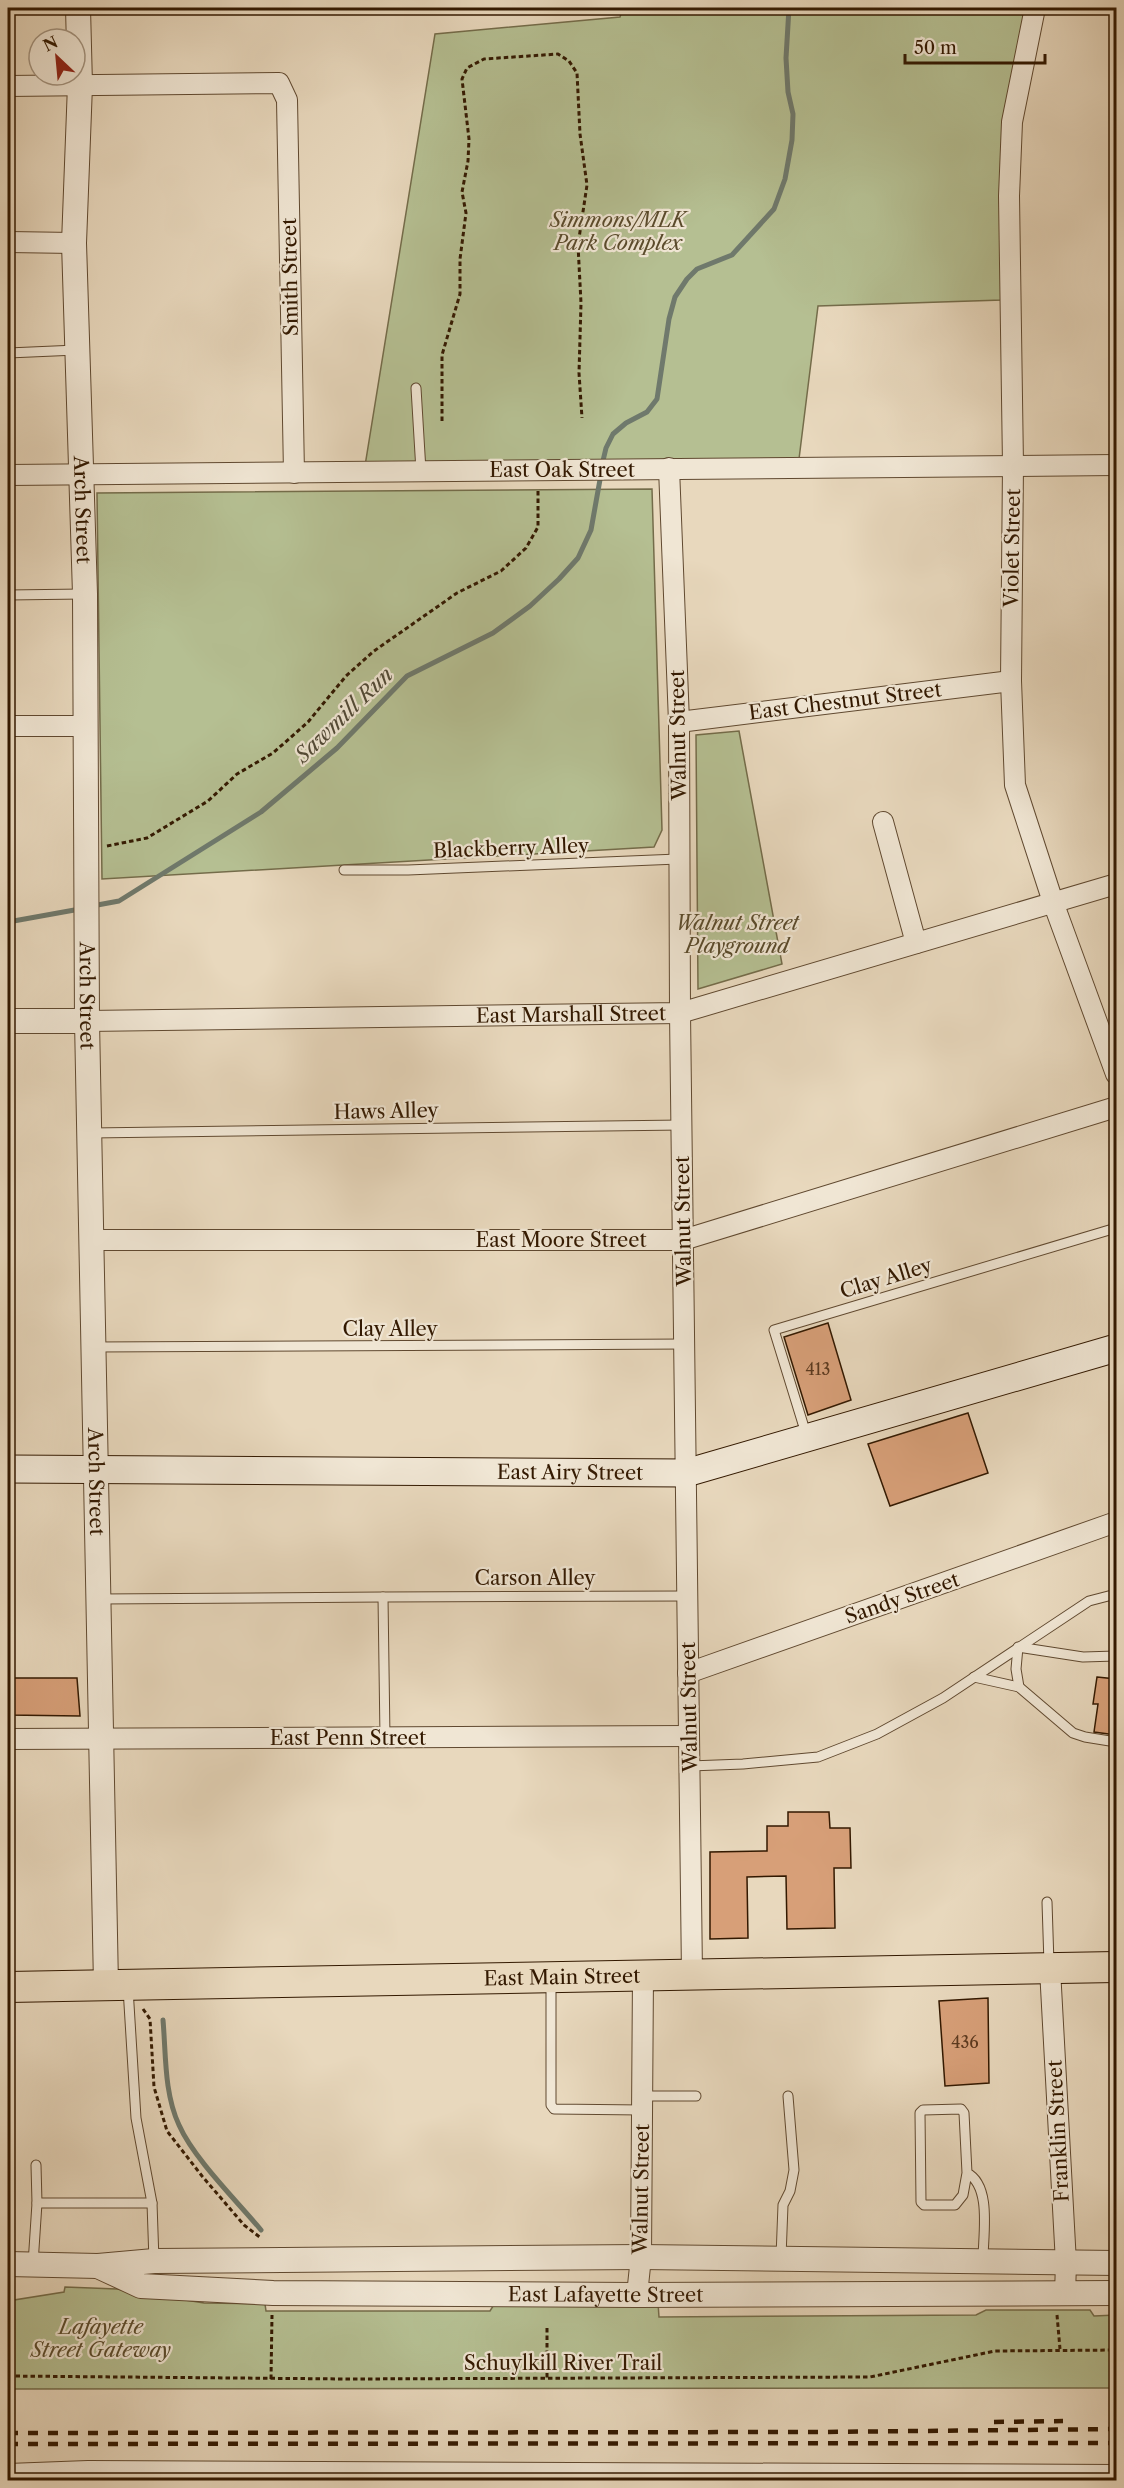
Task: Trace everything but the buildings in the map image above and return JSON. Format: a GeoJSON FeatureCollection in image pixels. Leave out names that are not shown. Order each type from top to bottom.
{"type":"FeatureCollection","features":[{"type":"Feature","properties":{"kind":"main road","name":"East Airy Street"},"geometry":{"type":"LineString","coordinates":[[8,1469],[686,1473],[1116,1348]]}},
{"type":"Feature","properties":{"kind":"main road","name":"East Main Street"},"geometry":{"type":"LineString","coordinates":[[8,1987],[1116,1967]]}},
{"type":"Feature","properties":{"kind":"street","name":"Arch Street"},"geometry":{"type":"LineString","coordinates":[[78,8],[78,27]]}},
{"type":"Feature","properties":{"kind":"street","name":"Violet Street"},"geometry":{"type":"LineString","coordinates":[[1035,8],[1012,122],[1009,196],[1013,465],[1011,681],[1015,785],[1053,902],[1116,1074]]}},
{"type":"Feature","properties":{"kind":"street","name":"Smith Street"},"geometry":{"type":"LineString","coordinates":[[87,85],[279,83],[287,100],[294,473]]}},
{"type":"Feature","properties":{"kind":"street"},"geometry":{"type":"LineString","coordinates":[[8,86],[27,86]]}},
{"type":"Feature","properties":{"kind":"street","name":"Arch Street"},"geometry":{"type":"LineString","coordinates":[[80,87],[74,243],[85,594],[88,849],[87,1020],[93,1240],[97,1599],[102,1740],[117,1985]]}},
{"type":"Feature","properties":{"kind":"street"},"geometry":{"type":"LineString","coordinates":[[8,242],[74,243]]}},
{"type":"Feature","properties":{"kind":"street","name":"East Oak Street"},"geometry":{"type":"LineString","coordinates":[[8,475],[1116,465]]}},
{"type":"Feature","properties":{"kind":"street","name":"Walnut Street"},"geometry":{"type":"LineString","coordinates":[[669,468],[679,722],[678,859],[686,1344],[692,1974]]}},
{"type":"Feature","properties":{"kind":"street","name":"East Chestnut Street"},"geometry":{"type":"LineString","coordinates":[[679,722],[1011,681]]}},
{"type":"Feature","properties":{"kind":"street"},"geometry":{"type":"LineString","coordinates":[[8,726],[85,726]]}},
{"type":"Feature","properties":{"kind":"street"},"geometry":{"type":"LineString","coordinates":[[883,822],[916,943]]}},
{"type":"Feature","properties":{"kind":"street","name":"East Marshall Street"},"geometry":{"type":"LineString","coordinates":[[8,1021],[680,1013],[1116,884]]}},
{"type":"Feature","properties":{"kind":"street","name":"East Moore Street"},"geometry":{"type":"LineString","coordinates":[[93,1240],[683,1240],[1116,1107]]}},
{"type":"Feature","properties":{"kind":"street","name":"Sandy Street"},"geometry":{"type":"LineString","coordinates":[[688,1673],[1116,1522]]}},
{"type":"Feature","properties":{"kind":"street","name":"East Penn Street"},"geometry":{"type":"LineString","coordinates":[[8,1739],[689,1736]]}},
{"type":"Feature","properties":{"kind":"street","name":"Franklin Street"},"geometry":{"type":"LineString","coordinates":[[1050,1969],[1065,2263],[1061,2301]]}},
{"type":"Feature","properties":{"kind":"street","name":"Walnut Street"},"geometry":{"type":"LineString","coordinates":[[638,2295],[641,2257],[643,1975]]}},
{"type":"Feature","properties":{"kind":"street","name":"East Lafayette Street"},"geometry":{"type":"LineString","coordinates":[[8,2264],[98,2266],[154,2261],[641,2257],[1116,2263]]}},
{"type":"Feature","properties":{"kind":"street","name":"East Lafayette Street"},"geometry":{"type":"LineString","coordinates":[[98,2266],[141,2286],[273,2293],[1061,2301],[1116,2294]]}},
{"type":"Feature","properties":{"kind":"street"},"geometry":{"type":"LineString","coordinates":[[10,2476],[88,2471],[239,2476],[1116,2475]]}},
{"type":"Feature","properties":{"kind":"lane"},"geometry":{"type":"LineString","coordinates":[[8,352],[78,350]]}},
{"type":"Feature","properties":{"kind":"lane"},"geometry":{"type":"LineString","coordinates":[[416,388],[421,471]]}},
{"type":"Feature","properties":{"kind":"lane"},"geometry":{"type":"LineString","coordinates":[[8,595],[85,594]]}},
{"type":"Feature","properties":{"kind":"lane","name":"Blackberry Alley"},"geometry":{"type":"LineString","coordinates":[[344,870],[408,870],[678,859]]}},
{"type":"Feature","properties":{"kind":"lane","name":"Haws Alley"},"geometry":{"type":"LineString","coordinates":[[91,1133],[682,1125]]}},
{"type":"Feature","properties":{"kind":"lane","name":"Clay Alley"},"geometry":{"type":"LineString","coordinates":[[807,1439],[774,1330],[1116,1228]]}},
{"type":"Feature","properties":{"kind":"lane","name":"Clay Alley"},"geometry":{"type":"LineString","coordinates":[[94,1347],[686,1344]]}},
{"type":"Feature","properties":{"kind":"lane"},"geometry":{"type":"LineString","coordinates":[[690,1766],[818,1757],[877,1734],[943,1698],[1089,1601],[1116,1594]]}},
{"type":"Feature","properties":{"kind":"lane","name":"Carson Alley"},"geometry":{"type":"LineString","coordinates":[[97,1599],[687,1596]]}},
{"type":"Feature","properties":{"kind":"lane"},"geometry":{"type":"LineString","coordinates":[[383,1597],[385,1738]]}},
{"type":"Feature","properties":{"kind":"lane"},"geometry":{"type":"LineString","coordinates":[[1018,1647],[1083,1657],[1116,1656]]}},
{"type":"Feature","properties":{"kind":"lane"},"geometry":{"type":"LineString","coordinates":[[1018,1647],[1016,1669],[1019,1687]]}},
{"type":"Feature","properties":{"kind":"lane"},"geometry":{"type":"LineString","coordinates":[[974,1677],[1019,1687],[1073,1733],[1116,1742]]}},
{"type":"Feature","properties":{"kind":"lane"},"geometry":{"type":"LineString","coordinates":[[1047,1902],[1050,1969]]}},
{"type":"Feature","properties":{"kind":"lane"},"geometry":{"type":"LineString","coordinates":[[551,1977],[551,2105],[555,2109],[642,2103],[696,2096]]}},
{"type":"Feature","properties":{"kind":"lane"},"geometry":{"type":"LineString","coordinates":[[117,1985],[136,2118],[152,2203],[154,2261]]}},
{"type":"Feature","properties":{"kind":"lane"},"geometry":{"type":"LineString","coordinates":[[781,2259],[783,2205],[790,2191],[794,2170],[788,2096]]}},
{"type":"Feature","properties":{"kind":"lane"},"geometry":{"type":"LineString","coordinates":[[961,2109],[964,2113],[967,2173],[963,2195],[956,2205],[924,2205],[921,2202],[920,2114],[923,2110],[961,2109]]}},
{"type":"Feature","properties":{"kind":"lane"},"geometry":{"type":"LineString","coordinates":[[33,2265],[37,2203],[36,2165]]}},
{"type":"Feature","properties":{"kind":"lane"},"geometry":{"type":"LineString","coordinates":[[967,2173],[977,2180],[983,2191],[983,2262]]}},
{"type":"Feature","properties":{"kind":"lane"},"geometry":{"type":"LineString","coordinates":[[37,2203],[152,2203]]}},
{"type":"Feature","properties":{"kind":"path"},"geometry":{"type":"LineString","coordinates":[[442,421],[442,355],[459,301],[460,259],[466,213],[462,192],[468,161],[469,138],[462,79],[467,68],[484,59],[558,54],[569,61],[578,74],[580,134],[587,185],[578,245],[581,303],[579,373],[582,418]]}},
{"type":"Feature","properties":{"kind":"path"},"geometry":{"type":"LineString","coordinates":[[88,849],[147,838],[208,801],[237,774],[273,753],[299,730],[346,676],[374,651],[457,593],[501,571],[526,548],[538,527],[537,470]]}},
{"type":"Feature","properties":{"kind":"path"},"geometry":{"type":"LineString","coordinates":[[117,1985],[150,2019],[154,2087],[167,2131],[244,2226],[270,2245],[272,2260]]}},
{"type":"Feature","properties":{"kind":"path"},"geometry":{"type":"LineString","coordinates":[[271,2379],[273,2293]]}},
{"type":"Feature","properties":{"kind":"path"},"geometry":{"type":"LineString","coordinates":[[1060,2349],[1061,2301]]}},
{"type":"Feature","properties":{"kind":"path"},"geometry":{"type":"LineString","coordinates":[[547,2328],[547,2378]]}},
{"type":"Feature","properties":{"kind":"path","name":"Schuylkill River Trail"},"geometry":{"type":"LineString","coordinates":[[8,2376],[271,2379],[870,2377],[995,2351],[1116,2349]]}},
{"type":"Feature","properties":{"kind":"green space","name":"Simmons/MLK Park Complex"},"geometry":{"type":"Polygon","coordinates":[[[623,8],[1033,8],[1002,300],[818,306],[798,467],[364,472],[435,34],[620,17],[623,8]]]}},
{"type":"Feature","properties":{"kind":"green space"},"geometry":{"type":"Polygon","coordinates":[[[652,489],[662,830],[654,847],[102,879],[97,493],[652,489]]]}},
{"type":"Feature","properties":{"kind":"green space","name":"Walnut Street Playground"},"geometry":{"type":"Polygon","coordinates":[[[739,731],[782,964],[698,989],[696,735],[739,731]]]}},
{"type":"Feature","properties":{"kind":"green space","name":"Lafayette Street Gateway"},"geometry":{"type":"Polygon","coordinates":[[[65,2287],[117,2289],[204,2303],[265,2304],[266,2311],[490,2311],[495,2303],[658,2303],[659,2317],[976,2315],[986,2310],[1090,2310],[1094,2316],[1116,2315],[1116,2388],[8,2389],[8,2301],[64,2292],[65,2287]]]}},
{"type":"Feature","properties":{"kind":"waterway","name":"Sawmill Run"},"geometry":{"type":"LineString","coordinates":[[602,465],[606,448],[613,434],[626,423],[647,412],[657,399],[669,319],[675,297],[687,279],[697,269],[732,255],[774,209],[785,179],[792,140],[793,114],[788,92],[786,58],[789,8]]}},
{"type":"Feature","properties":{"kind":"waterway","name":"Sawmill Run"},"geometry":{"type":"LineString","coordinates":[[92,906],[119,901],[261,812],[337,748],[407,676],[493,633],[530,606],[578,558],[591,530],[601,474]]}},
{"type":"Feature","properties":{"kind":"waterway","name":"Sawmill Run"},"geometry":{"type":"LineString","coordinates":[[8,922],[80,909]]}},
{"type":"Feature","properties":{"kind":"waterway","name":"Sawmill Run"},"geometry":{"type":"LineString","coordinates":[[163,2020],[168,2087],[179,2125],[205,2166],[261,2230]]}},
{"type":"Feature","properties":{"kind":"railway"},"geometry":{"type":"LineString","coordinates":[[994,2422],[1063,2421]]}},
{"type":"Feature","properties":{"kind":"railway"},"geometry":{"type":"LineString","coordinates":[[8,2433],[818,2432],[1116,2429]]}},
{"type":"Feature","properties":{"kind":"railway"},"geometry":{"type":"LineString","coordinates":[[8,2444],[1116,2443]]}}]}
